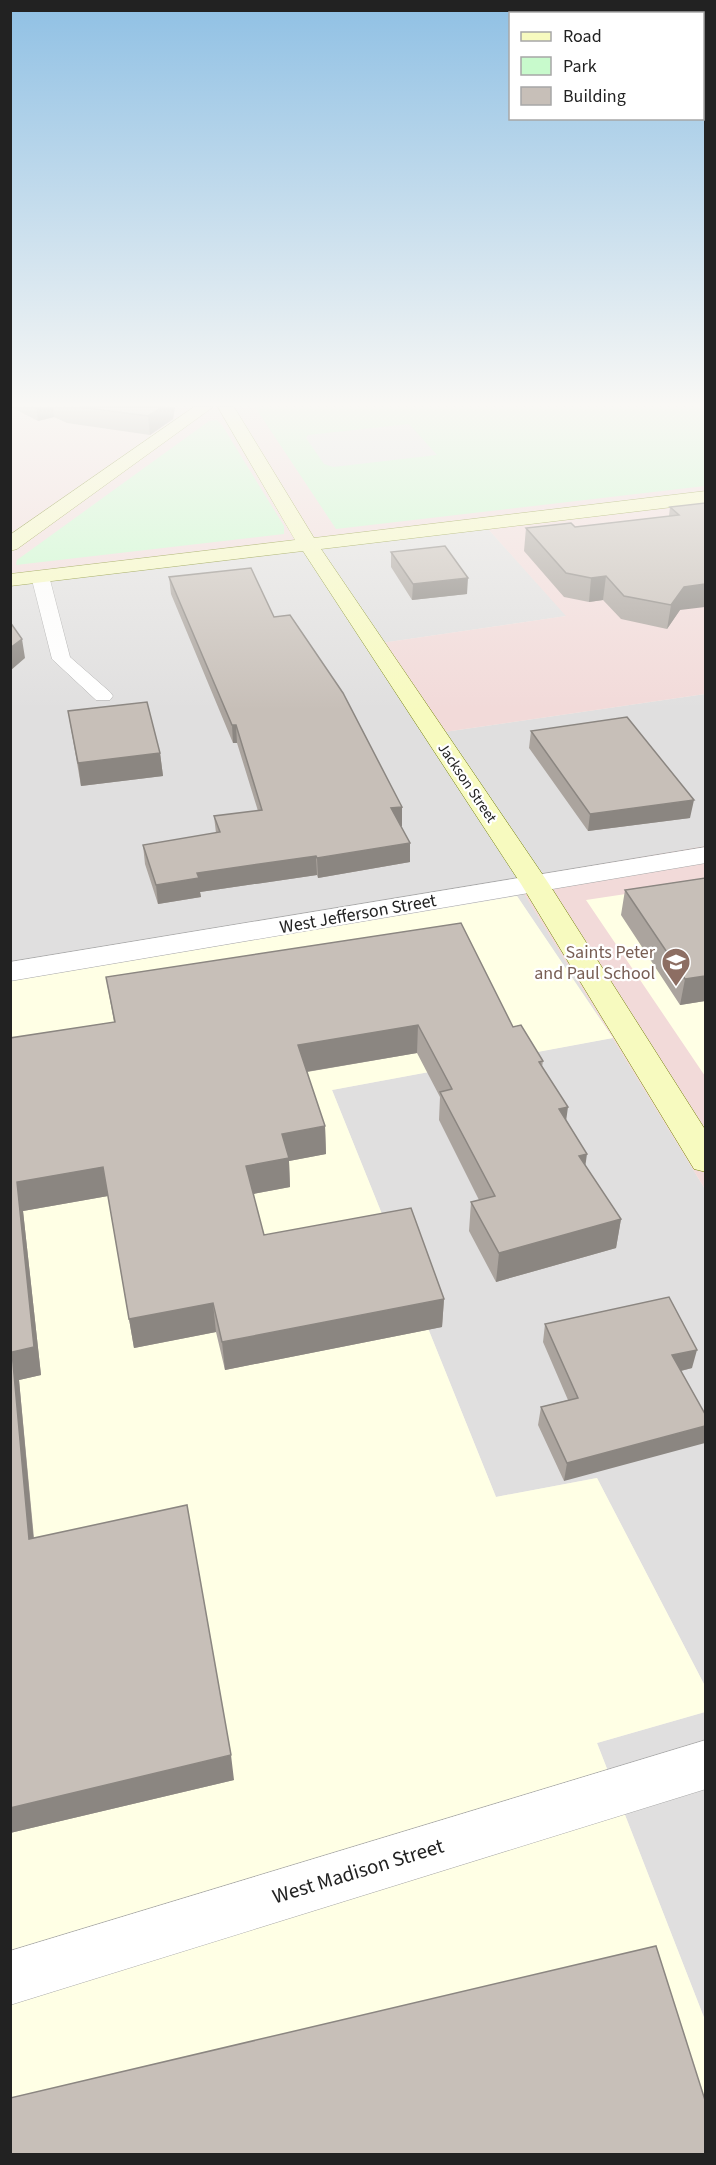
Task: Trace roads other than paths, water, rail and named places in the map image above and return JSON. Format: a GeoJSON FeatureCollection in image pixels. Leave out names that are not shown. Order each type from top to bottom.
{"type":"FeatureCollection","features":[{"type":"Feature","properties":{"kind":"street"},"geometry":{"type":"LineString","coordinates":[[10,545],[62,508]]}},
{"type":"Feature","properties":{"kind":"street","name":"Jackson Street"},"geometry":{"type":"LineString","coordinates":[[286,508],[308,544],[535,884],[705,1160]]}},
{"type":"Feature","properties":{"kind":"street"},"geometry":{"type":"LineString","coordinates":[[10,580],[612,508]]}},
{"type":"Feature","properties":{"kind":"street","name":"West Jefferson Street"},"geometry":{"type":"LineString","coordinates":[[10,972],[705,855]]}},
{"type":"Feature","properties":{"kind":"street","name":"West Madison Street"},"geometry":{"type":"LineString","coordinates":[[10,1978],[705,1764]]}},
{"type":"Feature","properties":{"kind":"lane"},"geometry":{"type":"LineString","coordinates":[[40,576],[61,659],[103,696]]}},
{"type":"Feature","properties":{"kind":"place","name":"Saints Peter and Paul School"},"geometry":{"type":"Point","coordinates":[676,988]}}]}
